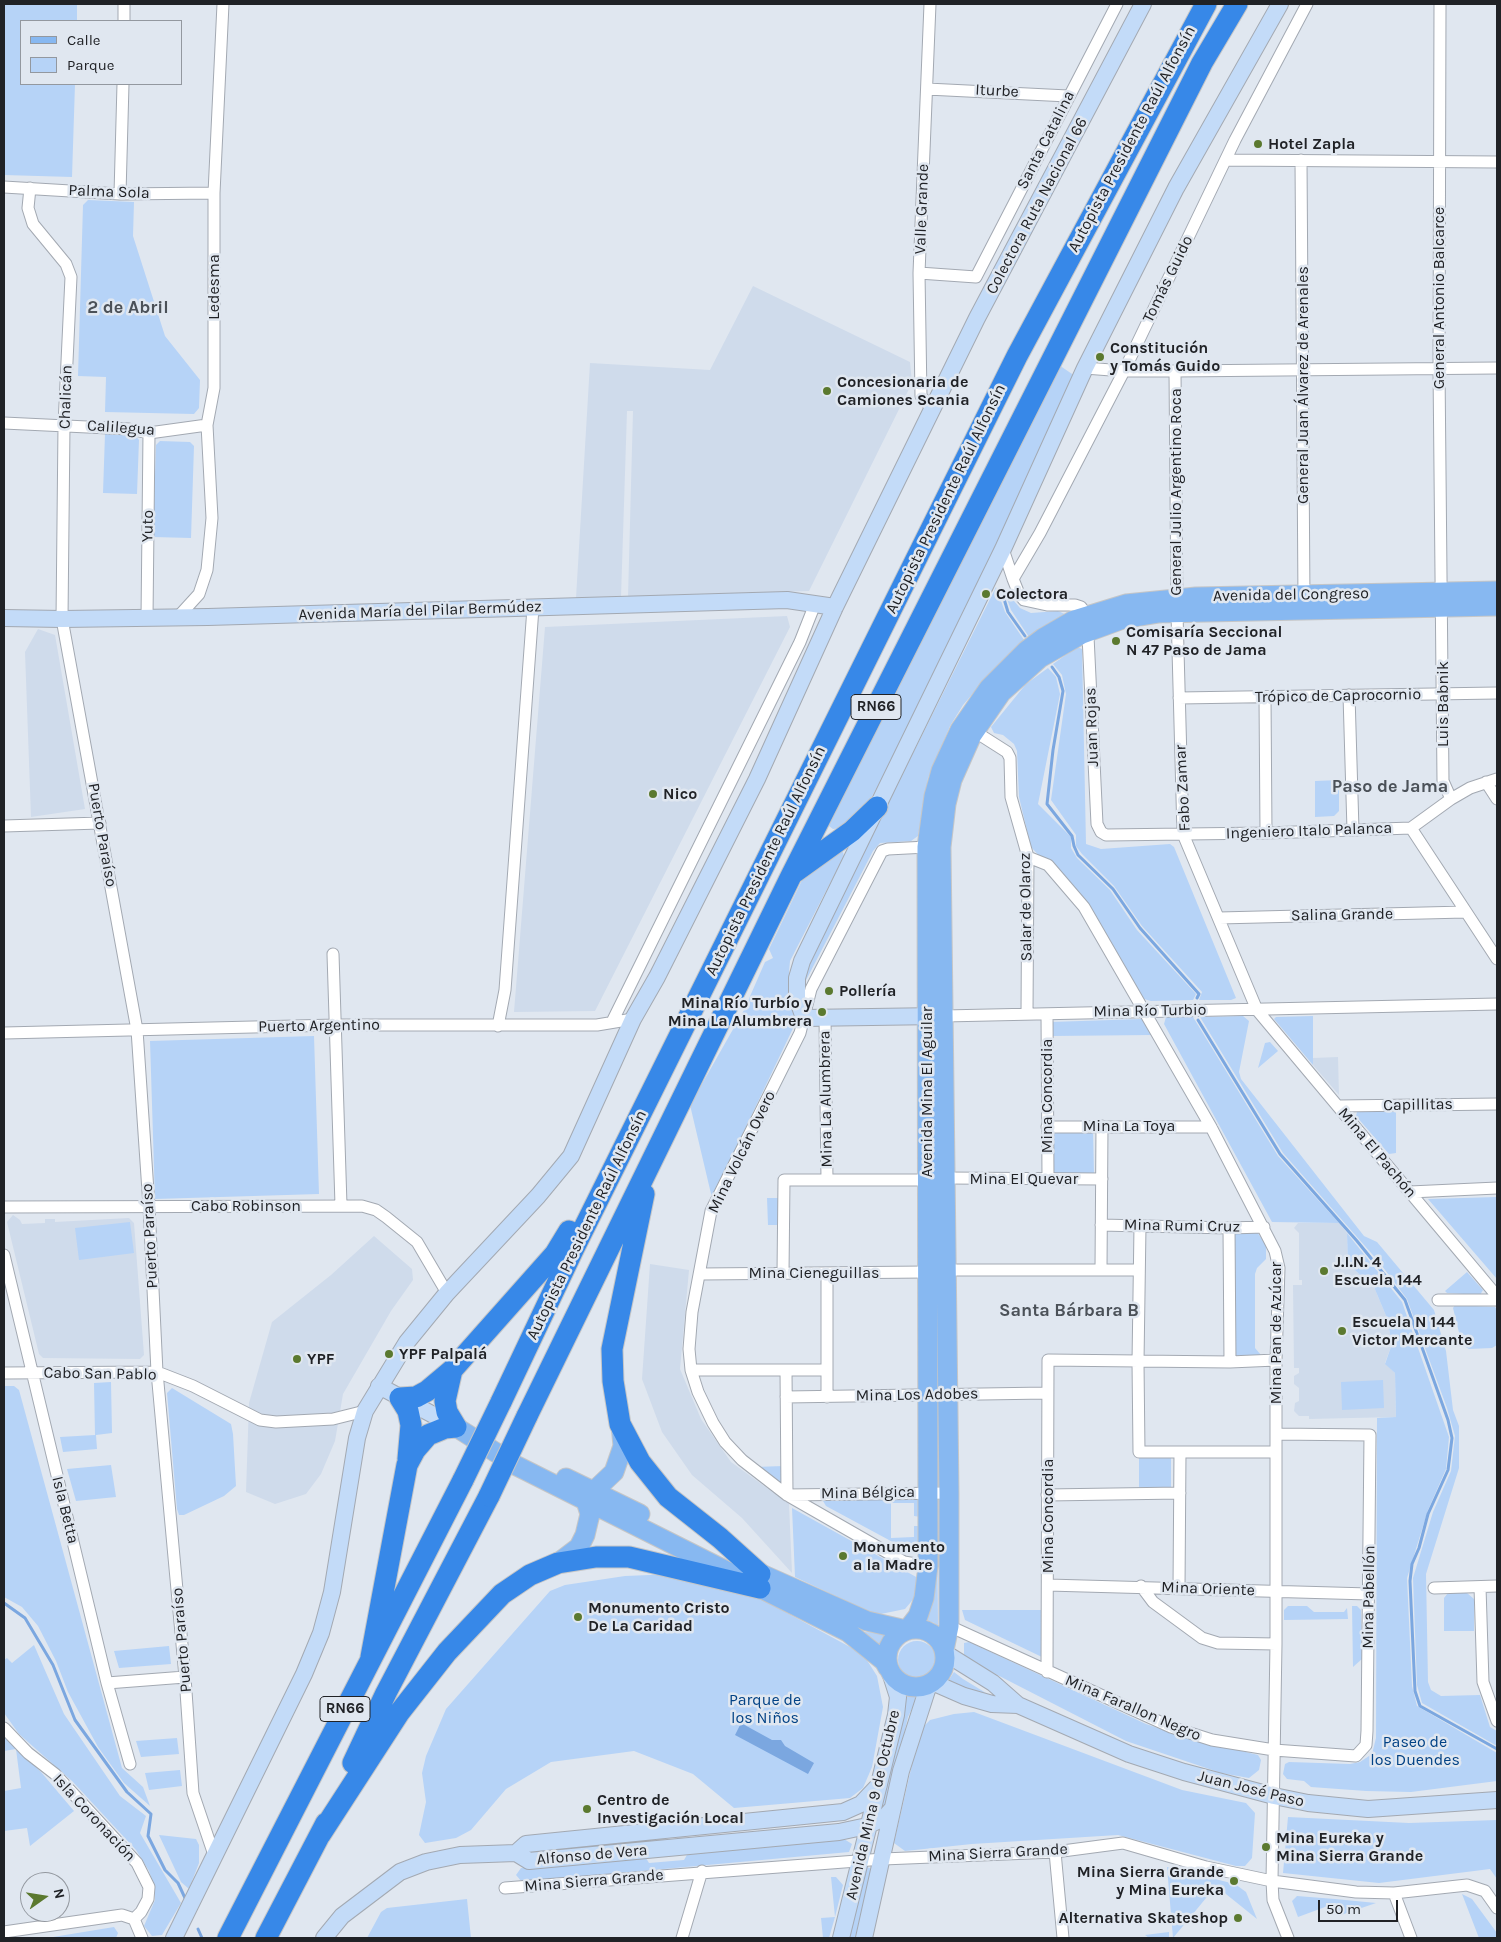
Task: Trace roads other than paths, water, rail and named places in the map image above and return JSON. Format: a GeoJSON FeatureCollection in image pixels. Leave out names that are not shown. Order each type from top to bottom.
{"type":"FeatureCollection","features":[{"type":"Feature","properties":{"kind":"highway","name":"Autopista Presidente Raúl Alfonsín"},"geometry":{"type":"LineString","coordinates":[[228,1938],[463,1480],[574,1248],[1017,356],[1206,4]]}},
{"type":"Feature","properties":{"kind":"highway","name":"Autopista Presidente Raúl Alfonsín"},"geometry":{"type":"LineString","coordinates":[[266,1938],[320,1835],[386,1693],[489,1496],[652,1157],[791,876],[1202,63],[1237,4]]}},
{"type":"Feature","properties":{"kind":"highway"},"geometry":{"type":"LineString","coordinates":[[791,876],[852,831],[877,807]]}},
{"type":"Feature","properties":{"kind":"highway"},"geometry":{"type":"LineString","coordinates":[[371,1657],[407,1466],[411,1424],[408,1411],[400,1398],[416,1396],[427,1391],[452,1370],[555,1254],[592,1194],[668,1040],[685,1025]]}},
{"type":"Feature","properties":{"kind":"highway"},"geometry":{"type":"LineString","coordinates":[[652,1157],[627,1266],[612,1349],[613,1381],[620,1424],[640,1462],[668,1497],[720,1538],[760,1581]]}},
{"type":"Feature","properties":{"kind":"highway"},"geometry":{"type":"LineString","coordinates":[[407,1466],[414,1450],[428,1435],[456,1426],[447,1412],[445,1401],[452,1370]]}},
{"type":"Feature","properties":{"kind":"highway"},"geometry":{"type":"LineString","coordinates":[[320,1835],[398,1713],[447,1652],[502,1594],[530,1575],[558,1563],[596,1557],[629,1557],[760,1581]]}},
{"type":"Feature","properties":{"kind":"main road","name":"Avenida del Congreso"},"geometry":{"type":"LineString","coordinates":[[1088,623],[1123,619],[1177,605],[1441,599],[1497,591]]}},
{"type":"Feature","properties":{"kind":"main road","name":"Avenida del Congreso"},"geometry":{"type":"LineString","coordinates":[[1441,599],[1497,606]]}},
{"type":"Feature","properties":{"kind":"main road","name":"Avenida Mina El Aguilar"},"geometry":{"type":"LineString","coordinates":[[907,1630],[918,1616],[924,1598],[928,1566],[927,1225],[936,1179],[936,1016],[943,824],[952,780],[974,731],[1001,694],[1021,673],[1088,623]]}},
{"type":"Feature","properties":{"kind":"main road","name":"Avenida Mina El Aguilar"},"geometry":{"type":"LineString","coordinates":[[936,1016],[927,847],[934,796],[942,771],[960,730],[989,688],[1027,650],[1043,638],[1088,623]]}},
{"type":"Feature","properties":{"kind":"main road","name":"Avenida Mina El Aguilar"},"geometry":{"type":"LineString","coordinates":[[936,1179],[946,1226],[949,1626],[945,1652]]}},
{"type":"Feature","properties":{"kind":"main road"},"geometry":{"type":"LineString","coordinates":[[927,1225],[946,1226]]}},
{"type":"Feature","properties":{"kind":"main road"},"geometry":{"type":"LineString","coordinates":[[582,1492],[614,1472],[623,1446],[620,1424]]}},
{"type":"Feature","properties":{"kind":"main road"},"geometry":{"type":"LineString","coordinates":[[456,1426],[582,1492],[760,1581],[848,1632],[884,1662],[896,1679],[911,1687],[931,1683],[944,1666],[945,1652],[940,1642],[927,1631],[907,1630],[866,1621],[760,1581]]}},
{"type":"Feature","properties":{"kind":"main road"},"geometry":{"type":"LineString","coordinates":[[558,1563],[579,1547],[585,1535],[589,1522],[582,1492]]}},
{"type":"Feature","properties":{"kind":"main road"},"geometry":{"type":"LineString","coordinates":[[889,1670],[888,1648],[898,1634],[907,1630]]}},
{"type":"Feature","properties":{"kind":"street"},"geometry":{"type":"LineString","coordinates":[[124,4],[124,20]]}},
{"type":"Feature","properties":{"kind":"street","name":"Ledesma"},"geometry":{"type":"LineString","coordinates":[[178,617],[198,594],[207,570],[212,518],[207,425],[214,388],[214,192],[223,4]]}},
{"type":"Feature","properties":{"kind":"street","name":"Valle Grande"},"geometry":{"type":"LineString","coordinates":[[930,4],[919,274],[921,396],[933,410]]}},
{"type":"Feature","properties":{"kind":"street","name":"Santa Catalina"},"geometry":{"type":"LineString","coordinates":[[919,274],[976,277],[1117,4]]}},
{"type":"Feature","properties":{"kind":"street","name":"Colectora Ruta Nacional 66"},"geometry":{"type":"LineString","coordinates":[[176,1934],[304,1674],[321,1634],[332,1592],[357,1438],[365,1411],[407,1342],[447,1293],[538,1196],[571,1156],[633,1019],[657,977],[757,779],[835,607],[1012,249],[1097,94],[1143,4]]}},
{"type":"Feature","properties":{"kind":"street"},"geometry":{"type":"LineString","coordinates":[[804,1018],[797,998],[797,978],[802,961],[1003,549],[1085,368],[1176,188],[1280,4]]}},
{"type":"Feature","properties":{"kind":"street","name":"Tomás Guido"},"geometry":{"type":"LineString","coordinates":[[1013,579],[1040,533],[1124,371],[1306,4]]}},
{"type":"Feature","properties":{"kind":"street","name":"General Antonio Balcarce"},"geometry":{"type":"LineString","coordinates":[[1440,4],[1438,162],[1441,599]]}},
{"type":"Feature","properties":{"kind":"street"},"geometry":{"type":"LineString","coordinates":[[120,194],[123,85]]}},
{"type":"Feature","properties":{"kind":"street","name":"Iturbe"},"geometry":{"type":"LineString","coordinates":[[927,89],[1068,96]]}},
{"type":"Feature","properties":{"kind":"street"},"geometry":{"type":"LineString","coordinates":[[1227,160],[1497,162]]}},
{"type":"Feature","properties":{"kind":"street","name":"General Juan Álvarez de Arenales"},"geometry":{"type":"LineString","coordinates":[[1301,160],[1304,602]]}},
{"type":"Feature","properties":{"kind":"street","name":"Palma Sola"},"geometry":{"type":"LineString","coordinates":[[4,187],[120,194],[214,192]]}},
{"type":"Feature","properties":{"kind":"street","name":"Chalicán"},"geometry":{"type":"LineString","coordinates":[[30,188],[28,208],[33,224],[66,264],[71,277],[64,425],[62,619]]}},
{"type":"Feature","properties":{"kind":"street"},"geometry":{"type":"LineString","coordinates":[[1085,368],[1124,371],[1497,368]]}},
{"type":"Feature","properties":{"kind":"street","name":"General Julio Argentino Roca"},"geometry":{"type":"LineString","coordinates":[[1175,371],[1177,605]]}},
{"type":"Feature","properties":{"kind":"street","name":"Calilegua"},"geometry":{"type":"LineString","coordinates":[[4,423],[129,429],[149,433],[207,425]]}},
{"type":"Feature","properties":{"kind":"street","name":"Yuto"},"geometry":{"type":"LineString","coordinates":[[147,618],[149,433]]}},
{"type":"Feature","properties":{"kind":"street"},"geometry":{"type":"LineString","coordinates":[[1003,549],[1019,594],[1024,600],[1047,605],[1075,605],[1080,607],[1088,623]]}},
{"type":"Feature","properties":{"kind":"street","name":"Luis Babnik"},"geometry":{"type":"LineString","coordinates":[[1441,599],[1443,781],[1451,799]]}},
{"type":"Feature","properties":{"kind":"street","name":"Avenida María del Pilar Bermúdez"},"geometry":{"type":"LineString","coordinates":[[4,618],[147,618],[787,600],[835,607]]}},
{"type":"Feature","properties":{"kind":"street"},"geometry":{"type":"LineString","coordinates":[[612,1022],[800,642],[815,604]]}},
{"type":"Feature","properties":{"kind":"street","name":"Fabo Zamar"},"geometry":{"type":"LineString","coordinates":[[1177,605],[1183,834],[1256,1010]]}},
{"type":"Feature","properties":{"kind":"street"},"geometry":{"type":"LineString","coordinates":[[498,1026],[505,990],[533,608]]}},
{"type":"Feature","properties":{"kind":"street","name":"Puerto Paraíso"},"geometry":{"type":"LineString","coordinates":[[62,619],[137,1030],[149,1206],[157,1372],[186,1677],[193,1793],[214,1855]]}},
{"type":"Feature","properties":{"kind":"street","name":"Juan Rojas"},"geometry":{"type":"LineString","coordinates":[[1088,623],[1097,824],[1101,832],[1106,835]]}},
{"type":"Feature","properties":{"kind":"street","name":"Trópico de Caprocornio"},"geometry":{"type":"LineString","coordinates":[[1179,698],[1497,693]]}},
{"type":"Feature","properties":{"kind":"street"},"geometry":{"type":"LineString","coordinates":[[1349,695],[1353,830]]}},
{"type":"Feature","properties":{"kind":"street"},"geometry":{"type":"LineString","coordinates":[[1265,697],[1266,833]]}},
{"type":"Feature","properties":{"kind":"street","name":"Salar de Olaroz"},"geometry":{"type":"LineString","coordinates":[[974,731],[1007,752],[1010,758],[1011,797],[1028,857],[1027,1013]]}},
{"type":"Feature","properties":{"kind":"street"},"geometry":{"type":"LineString","coordinates":[[1492,781],[1497,799]]}},
{"type":"Feature","properties":{"kind":"street","name":"Ingeniero Italo Palanca"},"geometry":{"type":"LineString","coordinates":[[1106,835],[1266,833],[1411,828],[1451,799],[1492,781]]}},
{"type":"Feature","properties":{"kind":"street"},"geometry":{"type":"LineString","coordinates":[[4,826],[100,823]]}},
{"type":"Feature","properties":{"kind":"street"},"geometry":{"type":"LineString","coordinates":[[1411,828],[1497,960]]}},
{"type":"Feature","properties":{"kind":"street","name":"Mina Volcán Overo"},"geometry":{"type":"LineString","coordinates":[[927,847],[888,848],[879,856],[811,989],[800,1033],[711,1211],[701,1274],[692,1312],[689,1349],[691,1370],[698,1392],[725,1442],[742,1460],[787,1495],[904,1562],[928,1566]]}},
{"type":"Feature","properties":{"kind":"street","name":"Mina Pan de Azúcar"},"geometry":{"type":"LineString","coordinates":[[1028,857],[1048,865],[1084,907],[1212,1127],[1275,1251],[1279,1268],[1276,1360],[1276,1644],[1272,1880],[1273,1900],[1288,1938]]}},
{"type":"Feature","properties":{"kind":"street","name":"Salina Grande"},"geometry":{"type":"LineString","coordinates":[[1219,918],[1465,912]]}},
{"type":"Feature","properties":{"kind":"street"},"geometry":{"type":"LineString","coordinates":[[333,954],[342,1205]]}},
{"type":"Feature","properties":{"kind":"street","name":"Mina Río Turbio"},"geometry":{"type":"LineString","coordinates":[[804,1018],[1497,1004]]}},
{"type":"Feature","properties":{"kind":"street","name":"Mina El Pachón"},"geometry":{"type":"LineString","coordinates":[[1256,1010],[1497,1296]]}},
{"type":"Feature","properties":{"kind":"street","name":"Mina Concordia"},"geometry":{"type":"LineString","coordinates":[[1047,1014],[1046,1127],[1048,1178]]}},
{"type":"Feature","properties":{"kind":"street","name":"Mina La Alumbrera"},"geometry":{"type":"LineString","coordinates":[[824,1018],[827,1180]]}},
{"type":"Feature","properties":{"kind":"street","name":"Puerto Argentino"},"geometry":{"type":"LineString","coordinates":[[4,1033],[336,1025],[597,1025],[633,1019]]}},
{"type":"Feature","properties":{"kind":"street","name":"Capillitas"},"geometry":{"type":"LineString","coordinates":[[1338,1106],[1497,1104]]}},
{"type":"Feature","properties":{"kind":"street"},"geometry":{"type":"LineString","coordinates":[[1101,1269],[1102,1126]]}},
{"type":"Feature","properties":{"kind":"street","name":"Mina La Toya"},"geometry":{"type":"LineString","coordinates":[[1046,1127],[1212,1127]]}},
{"type":"Feature","properties":{"kind":"street","name":"Mina El Quevar"},"geometry":{"type":"LineString","coordinates":[[783,1273],[784,1180],[1102,1179]]}},
{"type":"Feature","properties":{"kind":"street"},"geometry":{"type":"LineString","coordinates":[[1410,1192],[1497,1188]]}},
{"type":"Feature","properties":{"kind":"street","name":"Cabo Robinson"},"geometry":{"type":"LineString","coordinates":[[4,1207],[362,1206],[376,1210],[417,1242],[447,1293]]}},
{"type":"Feature","properties":{"kind":"street","name":"Mina Rumi Cruz"},"geometry":{"type":"LineString","coordinates":[[1101,1225],[1264,1227]]}},
{"type":"Feature","properties":{"kind":"street"},"geometry":{"type":"LineString","coordinates":[[1140,1226],[1138,1362],[1140,1452],[1275,1452]]}},
{"type":"Feature","properties":{"kind":"street"},"geometry":{"type":"LineString","coordinates":[[1229,1228],[1230,1362]]}},
{"type":"Feature","properties":{"kind":"street","name":"Isla Betta"},"geometry":{"type":"LineString","coordinates":[[4,1255],[108,1683],[130,1764]]}},
{"type":"Feature","properties":{"kind":"street"},"geometry":{"type":"LineString","coordinates":[[946,1270],[1139,1270]]}},
{"type":"Feature","properties":{"kind":"street","name":"Mina Cieneguillas"},"geometry":{"type":"LineString","coordinates":[[701,1274],[927,1272]]}},
{"type":"Feature","properties":{"kind":"street"},"geometry":{"type":"LineString","coordinates":[[827,1273],[827,1396]]}},
{"type":"Feature","properties":{"kind":"street"},"geometry":{"type":"LineString","coordinates":[[1438,1300],[1497,1300]]}},
{"type":"Feature","properties":{"kind":"street","name":"Mina Concordia"},"geometry":{"type":"LineString","coordinates":[[1048,1672],[1048,1360],[1138,1362]]}},
{"type":"Feature","properties":{"kind":"street"},"geometry":{"type":"LineString","coordinates":[[1138,1362],[1276,1360]]}},
{"type":"Feature","properties":{"kind":"street"},"geometry":{"type":"LineString","coordinates":[[691,1370],[827,1370]]}},
{"type":"Feature","properties":{"kind":"street"},"geometry":{"type":"LineString","coordinates":[[786,1370],[787,1495]]}},
{"type":"Feature","properties":{"kind":"street","name":"Cabo San Pablo"},"geometry":{"type":"LineString","coordinates":[[4,1374],[157,1372],[193,1386],[260,1420],[276,1422],[333,1419],[365,1411]]}},
{"type":"Feature","properties":{"kind":"street"},"geometry":{"type":"LineString","coordinates":[[379,1386],[456,1426]]}},
{"type":"Feature","properties":{"kind":"street","name":"Mina Los Adobes"},"geometry":{"type":"LineString","coordinates":[[786,1397],[948,1393],[1048,1393]]}},
{"type":"Feature","properties":{"kind":"street","name":"Mina Pabellón"},"geometry":{"type":"LineString","coordinates":[[1276,1434],[1370,1435],[1368,1731],[1366,1745],[1356,1756]]}},
{"type":"Feature","properties":{"kind":"street"},"geometry":{"type":"LineString","coordinates":[[1179,1588],[1180,1452]]}},
{"type":"Feature","properties":{"kind":"street","name":"Mina Bélgica"},"geometry":{"type":"LineString","coordinates":[[787,1495],[949,1493]]}},
{"type":"Feature","properties":{"kind":"street"},"geometry":{"type":"LineString","coordinates":[[1047,1495],[1180,1493]]}},
{"type":"Feature","properties":{"kind":"street","name":"Mina Oriente"},"geometry":{"type":"LineString","coordinates":[[1048,1585],[1260,1590],[1276,1593],[1369,1594]]}},
{"type":"Feature","properties":{"kind":"street"},"geometry":{"type":"LineString","coordinates":[[1140,1586],[1153,1602],[1202,1638],[1218,1643],[1276,1644]]}},
{"type":"Feature","properties":{"kind":"street"},"geometry":{"type":"LineString","coordinates":[[1434,1588],[1497,1586]]}},
{"type":"Feature","properties":{"kind":"street"},"geometry":{"type":"LineString","coordinates":[[1480,1587],[1482,1682],[1497,1722]]}},
{"type":"Feature","properties":{"kind":"street","name":"Mina Farallon Negro"},"geometry":{"type":"LineString","coordinates":[[949,1626],[1171,1727],[1212,1740],[1274,1750],[1356,1756]]}},
{"type":"Feature","properties":{"kind":"street","name":"Juan José Paso"},"geometry":{"type":"LineString","coordinates":[[945,1652],[994,1684],[1018,1705],[1129,1754],[1184,1772],[1308,1803],[1368,1809],[1497,1800]]}},
{"type":"Feature","properties":{"kind":"street","name":"Avenida Mina 9 de Octubre"},"geometry":{"type":"LineString","coordinates":[[841,1938],[867,1826],[896,1715],[898,1697],[889,1670]]}},
{"type":"Feature","properties":{"kind":"street"},"geometry":{"type":"LineString","coordinates":[[108,1683],[186,1677]]}},
{"type":"Feature","properties":{"kind":"street","name":"Avenida Mina 9 de Octubre"},"geometry":{"type":"LineString","coordinates":[[864,1938],[901,1771],[931,1683]]}},
{"type":"Feature","properties":{"kind":"street","name":"Juan José Paso"},"geometry":{"type":"LineString","coordinates":[[931,1683],[992,1704],[1018,1705]]}},
{"type":"Feature","properties":{"kind":"street","name":"Isla Coronación"},"geometry":{"type":"LineString","coordinates":[[4,1728],[28,1753],[55,1774],[137,1863],[149,1887],[148,1899],[141,1912],[134,1919]]}},
{"type":"Feature","properties":{"kind":"street","name":"Alfonso de Vera"},"geometry":{"type":"LineString","coordinates":[[879,1785],[861,1804],[843,1812],[526,1844],[516,1853],[529,1861],[839,1832],[867,1826],[885,1817],[892,1809]]}},
{"type":"Feature","properties":{"kind":"street","name":"Mina Sierra Grande"},"geometry":{"type":"LineString","coordinates":[[505,1888],[617,1880],[702,1871],[882,1859],[1055,1852],[1123,1843],[1206,1867],[1272,1880],[1356,1892],[1394,1892],[1467,1885],[1485,1890],[1497,1908]]}},
{"type":"Feature","properties":{"kind":"street"},"geometry":{"type":"LineString","coordinates":[[1055,1852],[1063,1938]]}},
{"type":"Feature","properties":{"kind":"street"},"geometry":{"type":"LineString","coordinates":[[324,1938],[342,1916],[400,1872],[426,1862],[460,1855],[516,1853]]}},
{"type":"Feature","properties":{"kind":"street"},"geometry":{"type":"LineString","coordinates":[[682,1938],[702,1871]]}},
{"type":"Feature","properties":{"kind":"street"},"geometry":{"type":"LineString","coordinates":[[1394,1892],[1411,1938]]}},
{"type":"Feature","properties":{"kind":"street"},"geometry":{"type":"LineString","coordinates":[[4,1932],[122,1915],[134,1919],[142,1938]]}},
{"type":"Feature","properties":{"kind":"waterway"},"geometry":{"type":"LineString","coordinates":[[1001,589],[1008,612],[1025,636]]}},
{"type":"Feature","properties":{"kind":"waterway"},"geometry":{"type":"LineString","coordinates":[[1052,667],[1059,677],[1063,691],[1053,750],[1047,804],[1072,836],[1078,855],[1113,889],[1140,928],[1199,994],[1197,998]]}},
{"type":"Feature","properties":{"kind":"waterway"},"geometry":{"type":"LineString","coordinates":[[1198,1020],[1280,1154],[1357,1241],[1405,1300],[1448,1420],[1452,1438],[1448,1470],[1428,1514],[1419,1548],[1412,1564],[1410,1581],[1415,1691],[1420,1706],[1497,1749]]}},
{"type":"Feature","properties":{"kind":"waterway"},"geometry":{"type":"LineString","coordinates":[[4,1603],[25,1618],[53,1665],[75,1720],[127,1792],[151,1814],[148,1836],[165,1870],[178,1883],[185,1898]]}},
{"type":"Feature","properties":{"kind":"waterway"},"geometry":{"type":"LineString","coordinates":[[198,1929],[202,1938]]}},
{"type":"Feature","properties":{"kind":"place","name":"Hotel Zapla"},"geometry":{"type":"Point","coordinates":[1258,144]}},
{"type":"Feature","properties":{"kind":"place","name":"Constitución y Tomás Guido"},"geometry":{"type":"Point","coordinates":[1100,357]}},
{"type":"Feature","properties":{"kind":"place","name":"Concesionaria de Camiones Scania"},"geometry":{"type":"Point","coordinates":[827,391]}},
{"type":"Feature","properties":{"kind":"place","name":"Colectora"},"geometry":{"type":"Point","coordinates":[986,594]}},
{"type":"Feature","properties":{"kind":"place","name":"Comisaría Seccional N 47 Paso de Jama"},"geometry":{"type":"Point","coordinates":[1116,641]}},
{"type":"Feature","properties":{"kind":"place","name":"Nico"},"geometry":{"type":"Point","coordinates":[653,794]}},
{"type":"Feature","properties":{"kind":"place","name":"Pollería"},"geometry":{"type":"Point","coordinates":[829,991]}},
{"type":"Feature","properties":{"kind":"place","name":"Mina Río Turbío y Mina La Alumbrera"},"geometry":{"type":"Point","coordinates":[822,1012]}},
{"type":"Feature","properties":{"kind":"place","name":"J.I.N. 4 Escuela 144"},"geometry":{"type":"Point","coordinates":[1324,1271]}},
{"type":"Feature","properties":{"kind":"place","name":"Escuela N 144 Victor Mercante"},"geometry":{"type":"Point","coordinates":[1342,1331]}},
{"type":"Feature","properties":{"kind":"place","name":"YPF Palpalá"},"geometry":{"type":"Point","coordinates":[389,1354]}},
{"type":"Feature","properties":{"kind":"place","name":"YPF"},"geometry":{"type":"Point","coordinates":[297,1359]}},
{"type":"Feature","properties":{"kind":"place","name":"Monumento a la Madre"},"geometry":{"type":"Point","coordinates":[843,1556]}},
{"type":"Feature","properties":{"kind":"place","name":"Monumento Cristo De La Caridad"},"geometry":{"type":"Point","coordinates":[578,1617]}},
{"type":"Feature","properties":{"kind":"place","name":"Centro de Investigación Local"},"geometry":{"type":"Point","coordinates":[587,1809]}},
{"type":"Feature","properties":{"kind":"place","name":"Mina Eureka y Mina Sierra Grande"},"geometry":{"type":"Point","coordinates":[1266,1847]}},
{"type":"Feature","properties":{"kind":"place","name":"Mina Sierra Grande y Mina Eureka"},"geometry":{"type":"Point","coordinates":[1234,1881]}},
{"type":"Feature","properties":{"kind":"place","name":"Alternativa Skateshop"},"geometry":{"type":"Point","coordinates":[1238,1918]}},
{"type":"Feature","properties":{"kind":"district","name":"2 de Abril"},"geometry":{"type":"Point","coordinates":[128,308]}},
{"type":"Feature","properties":{"kind":"district","name":"Paso de Jama"},"geometry":{"type":"Point","coordinates":[1390,787]}},
{"type":"Feature","properties":{"kind":"district","name":"Santa Bárbara B"},"geometry":{"type":"Point","coordinates":[1069,1311]}},
{"type":"Feature","properties":{"kind":"park label","name":"Parque de los Niños"},"geometry":{"type":"Point","coordinates":[765,1709]}},
{"type":"Feature","properties":{"kind":"park label","name":"Paseo de los Duendes"},"geometry":{"type":"Point","coordinates":[1415,1751]}}]}
